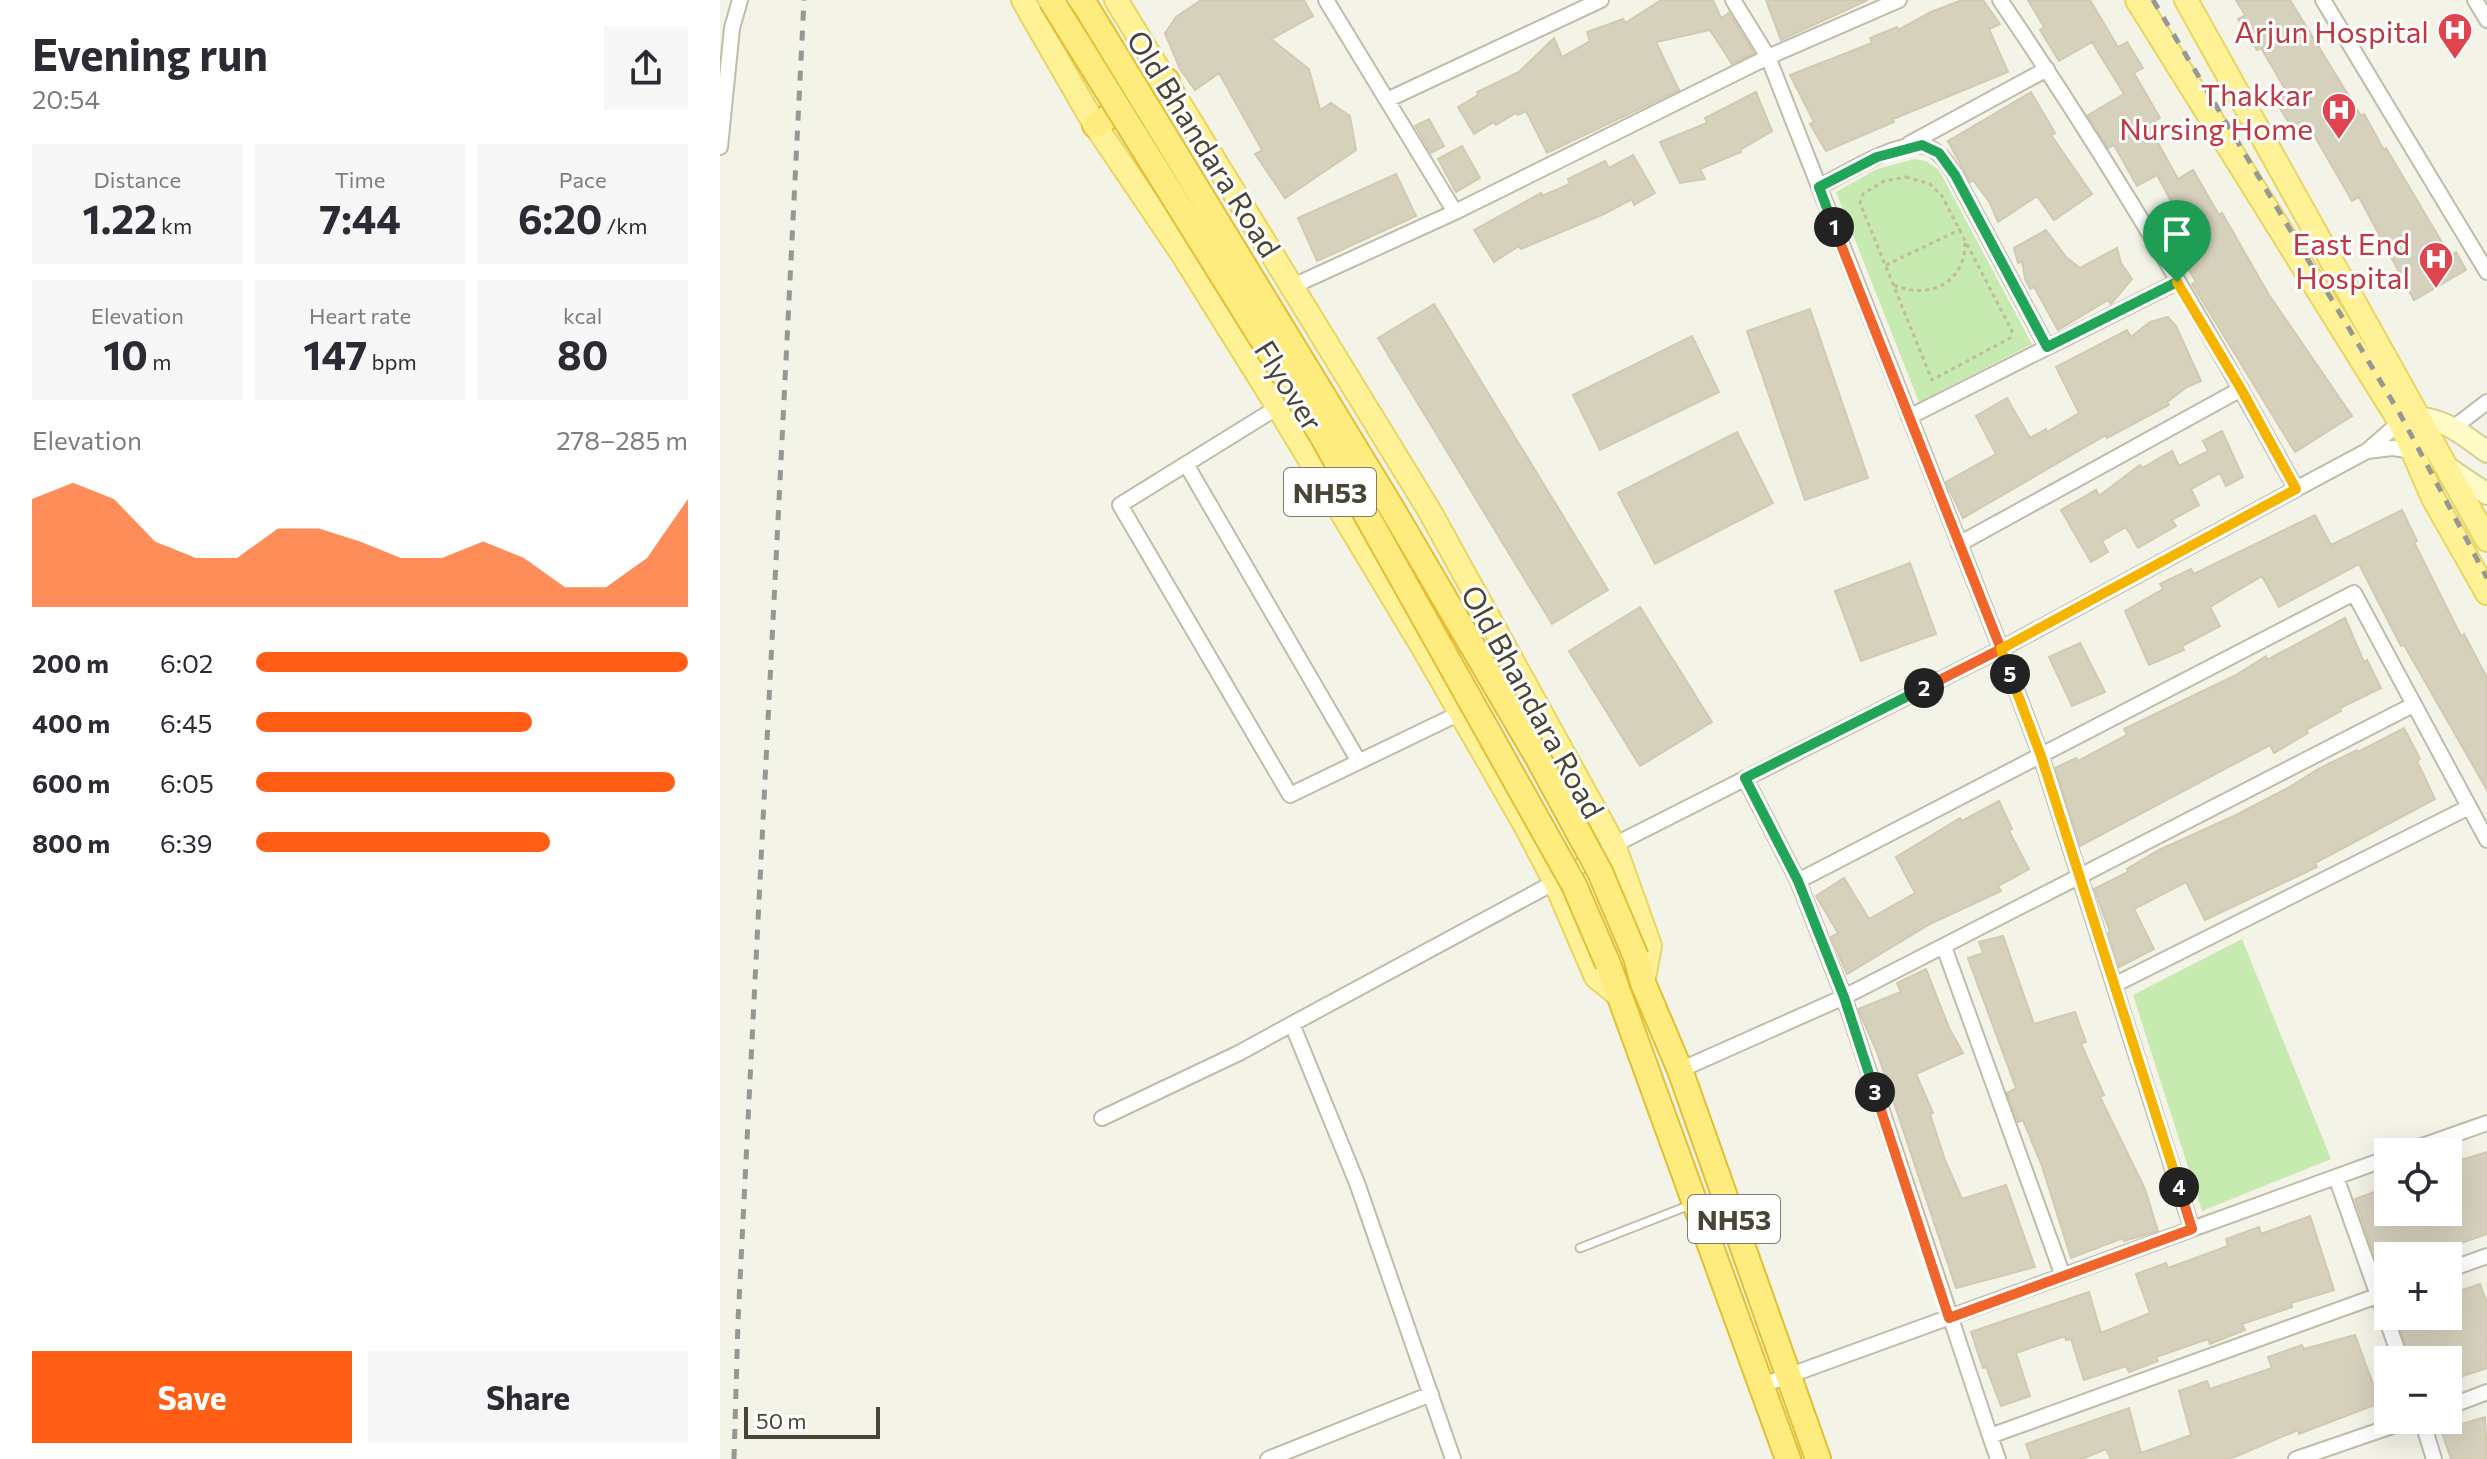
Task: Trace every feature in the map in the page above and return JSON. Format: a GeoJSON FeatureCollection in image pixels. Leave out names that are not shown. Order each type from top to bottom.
{"type":"FeatureCollection","features":[{"type":"Feature","properties":{"kind":"highway","name":"Flyover"},"geometry":{"type":"LineString","coordinates":[[1051,0],[1321,434],[1574,885],[1608,964],[1617,994]]}},
{"type":"Feature","properties":{"kind":"highway","name":"Flyover"},"geometry":{"type":"LineString","coordinates":[[1082,0],[1391,507],[1538,758],[1600,872],[1636,957],[1643,983]]}},
{"type":"Feature","properties":{"kind":"highway"},"geometry":{"type":"LineString","coordinates":[[1095,125],[1167,81]]}},
{"type":"Feature","properties":{"kind":"highway","name":"NH53"},"geometry":{"type":"LineString","coordinates":[[1643,983],[1680,1070],[1818,1459]]}},
{"type":"Feature","properties":{"kind":"highway","name":"NH53"},"geometry":{"type":"LineString","coordinates":[[1617,994],[1660,1100],[1788,1459]]}},
{"type":"Feature","properties":{"kind":"main road","name":"NH53"},"geometry":{"type":"LineString","coordinates":[[1023,0],[1095,125],[1183,255],[1278,407],[1460,713],[1555,882],[1596,977],[1617,994]]}},
{"type":"Feature","properties":{"kind":"main road","name":"Old Bhandara Road"},"geometry":{"type":"LineString","coordinates":[[1116,0],[1429,510],[1614,845],[1650,946],[1643,983]]}},
{"type":"Feature","properties":{"kind":"main road"},"geometry":{"type":"LineString","coordinates":[[2137,0],[2408,420],[2444,465],[2487,540]]}},
{"type":"Feature","properties":{"kind":"main road"},"geometry":{"type":"LineString","coordinates":[[2186,0],[2408,420],[2415,451],[2433,498],[2487,593]]}},
{"type":"Feature","properties":{"kind":"main road"},"geometry":{"type":"LineString","coordinates":[[2408,420],[2453,428],[2487,452]]}},
{"type":"Feature","properties":{"kind":"main road"},"geometry":{"type":"LineString","coordinates":[[2415,451],[2444,465],[2487,494]]}},
{"type":"Feature","properties":{"kind":"street"},"geometry":{"type":"LineString","coordinates":[[720,147],[726,28],[740,0]]}},
{"type":"Feature","properties":{"kind":"street"},"geometry":{"type":"LineString","coordinates":[[1326,0],[1455,212]]}},
{"type":"Feature","properties":{"kind":"street"},"geometry":{"type":"LineString","coordinates":[[1387,100],[1585,3],[1601,0]]}},
{"type":"Feature","properties":{"kind":"street"},"geometry":{"type":"LineString","coordinates":[[1733,0],[1768,57],[2041,756],[2192,1229]]}},
{"type":"Feature","properties":{"kind":"street"},"geometry":{"type":"LineString","coordinates":[[1293,286],[1455,212],[1768,57],[1899,0]]}},
{"type":"Feature","properties":{"kind":"street"},"geometry":{"type":"LineString","coordinates":[[2000,0],[2047,69],[2177,282],[2296,489]]}},
{"type":"Feature","properties":{"kind":"street"},"geometry":{"type":"LineString","coordinates":[[2323,0],[2482,251],[2487,272]]}},
{"type":"Feature","properties":{"kind":"street"},"geometry":{"type":"LineString","coordinates":[[2475,0],[2487,20]]}},
{"type":"Feature","properties":{"kind":"street"},"geometry":{"type":"LineString","coordinates":[[1819,187],[1877,157],[1902,148],[2047,69]]}},
{"type":"Feature","properties":{"kind":"street"},"geometry":{"type":"LineString","coordinates":[[1902,148],[1922,145],[1939,153],[1955,175],[2047,347]]}},
{"type":"Feature","properties":{"kind":"street"},"geometry":{"type":"LineString","coordinates":[[1909,417],[2177,282]]}},
{"type":"Feature","properties":{"kind":"street"},"geometry":{"type":"LineString","coordinates":[[1959,544],[2241,389]]}},
{"type":"Feature","properties":{"kind":"street"},"geometry":{"type":"LineString","coordinates":[[2453,428],[2487,402]]}},
{"type":"Feature","properties":{"kind":"street"},"geometry":{"type":"LineString","coordinates":[[1278,407],[1120,505],[1290,795],[1460,713]]}},
{"type":"Feature","properties":{"kind":"street"},"geometry":{"type":"LineString","coordinates":[[1102,1118],[1239,1053],[1555,882],[1614,845],[2001,649],[2367,451],[2408,420]]}},
{"type":"Feature","properties":{"kind":"street"},"geometry":{"type":"LineString","coordinates":[[2367,451],[2392,448],[2415,451]]}},
{"type":"Feature","properties":{"kind":"street"},"geometry":{"type":"LineString","coordinates":[[1186,464],[1358,760]]}},
{"type":"Feature","properties":{"kind":"street"},"geometry":{"type":"LineString","coordinates":[[1798,881],[2354,593],[2487,840]]}},
{"type":"Feature","properties":{"kind":"street"},"geometry":{"type":"LineString","coordinates":[[1680,1070],[1844,997],[2413,705]]}},
{"type":"Feature","properties":{"kind":"street"},"geometry":{"type":"LineString","coordinates":[[1745,778],[1798,881],[1844,997],[1998,1459]]}},
{"type":"Feature","properties":{"kind":"street"},"geometry":{"type":"LineString","coordinates":[[2114,985],[2469,807]]}},
{"type":"Feature","properties":{"kind":"street"},"geometry":{"type":"LineString","coordinates":[[1944,947],[2063,1276]]}},
{"type":"Feature","properties":{"kind":"street"},"geometry":{"type":"LineString","coordinates":[[1292,1024],[1357,1183],[1453,1459]]}},
{"type":"Feature","properties":{"kind":"street"},"geometry":{"type":"LineString","coordinates":[[2445,1138],[2487,1123]]}},
{"type":"Feature","properties":{"kind":"street"},"geometry":{"type":"LineString","coordinates":[[1763,1385],[2374,1163]]}},
{"type":"Feature","properties":{"kind":"street"},"geometry":{"type":"LineString","coordinates":[[2336,1177],[2374,1272]]}},
{"type":"Feature","properties":{"kind":"street"},"geometry":{"type":"LineString","coordinates":[[2462,1265],[2487,1256]]}},
{"type":"Feature","properties":{"kind":"street"},"geometry":{"type":"LineString","coordinates":[[1990,1436],[2374,1297]]}},
{"type":"Feature","properties":{"kind":"street"},"geometry":{"type":"LineString","coordinates":[[2462,1402],[2487,1392]]}},
{"type":"Feature","properties":{"kind":"street"},"geometry":{"type":"LineString","coordinates":[[1268,1459],[1431,1394]]}},
{"type":"Feature","properties":{"kind":"street"},"geometry":{"type":"LineString","coordinates":[[2296,1459],[2374,1432]]}},
{"type":"Feature","properties":{"kind":"street"},"geometry":{"type":"LineString","coordinates":[[2426,1434],[2434,1459]]}},
{"type":"Feature","properties":{"kind":"lane"},"geometry":{"type":"LineString","coordinates":[[1580,1248],[1696,1203]]}},
{"type":"Feature","properties":{"kind":"path"},"geometry":{"type":"LineString","coordinates":[[1906,177],[1930,184],[1942,196],[1961,229],[2010,325],[2010,338],[1932,380],[1860,203],[1863,194],[1878,184],[1906,177]]}},
{"type":"Feature","properties":{"kind":"path"},"geometry":{"type":"LineString","coordinates":[[1886,265],[1961,229]]}},
{"type":"Feature","properties":{"kind":"path"},"geometry":{"type":"LineString","coordinates":[[1893,285],[1918,291],[1952,280],[1966,256],[1965,236]]}},
{"type":"Feature","properties":{"kind":"green space"},"geometry":{"type":"Polygon","coordinates":[[[1914,159],[1926,161],[1939,170],[2032,344],[1919,402],[1836,192],[1877,169],[1914,159]]]}},
{"type":"Feature","properties":{"kind":"green space"},"geometry":{"type":"Polygon","coordinates":[[[2242,939],[2331,1159],[2202,1211],[2133,995],[2242,939]]]}},
{"type":"Feature","properties":{"kind":"building"},"geometry":{"type":"Polygon","coordinates":[[[1201,0],[1304,0],[1313,16],[1271,39],[1309,69],[1320,110],[1331,103],[1350,116],[1356,150],[1285,198],[1255,154],[1262,150],[1219,73],[1195,90],[1180,69],[1165,33],[1176,17],[1201,0]]]}},
{"type":"Feature","properties":{"kind":"building"},"geometry":{"type":"Polygon","coordinates":[[[1661,0],[1713,0],[1721,18],[1729,13],[1754,53],[1732,64],[1710,30],[1656,42],[1679,90],[1547,153],[1526,111],[1516,113],[1496,125],[1494,122],[1474,134],[1458,107],[1478,95],[1477,92],[1519,72],[1554,38],[1562,57],[1590,41],[1587,32],[1623,19],[1625,23],[1661,0]]]}},
{"type":"Feature","properties":{"kind":"building"},"geometry":{"type":"Polygon","coordinates":[[[1766,0],[1868,0],[1781,40],[1766,0]]]}},
{"type":"Feature","properties":{"kind":"building"},"geometry":{"type":"Polygon","coordinates":[[[1962,0],[1983,0],[2000,24],[1989,29],[2008,72],[1893,119],[1894,122],[1826,151],[1810,124],[1814,122],[1790,75],[1872,43],[1870,38],[1897,27],[1898,30],[1962,0]]]}},
{"type":"Feature","properties":{"kind":"building"},"geometry":{"type":"Polygon","coordinates":[[[2028,0],[2090,0],[2118,47],[2127,42],[2143,68],[2134,73],[2160,118],[2148,125],[2178,179],[2193,170],[2219,215],[2222,213],[2269,295],[2352,416],[2295,452],[2192,284],[2196,282],[2173,242],[2188,233],[2157,175],[2137,186],[2114,145],[2108,148],[2088,115],[2124,94],[2092,42],[2059,61],[2040,30],[2044,27],[2028,0]]]}},
{"type":"Feature","properties":{"kind":"building"},"geometry":{"type":"Polygon","coordinates":[[[2236,0],[2290,0],[2361,116],[2364,114],[2384,150],[2386,148],[2450,256],[2456,252],[2466,270],[2414,300],[2359,197],[2352,201],[2310,128],[2297,136],[2276,102],[2288,94],[2261,48],[2257,50],[2238,19],[2245,15],[2236,0]]]}},
{"type":"Feature","properties":{"kind":"building"},"geometry":{"type":"Polygon","coordinates":[[[1756,92],[1772,131],[1741,152],[1700,169],[1705,179],[1680,183],[1660,142],[1707,123],[1705,118],[1756,92]]]}},
{"type":"Feature","properties":{"kind":"building"},"geometry":{"type":"Polygon","coordinates":[[[2031,92],[2055,133],[2051,135],[2092,194],[2054,220],[2037,196],[1998,222],[1990,203],[1973,180],[1970,182],[1948,141],[2031,92]]]}},
{"type":"Feature","properties":{"kind":"building"},"geometry":{"type":"Polygon","coordinates":[[[1429,119],[1444,146],[1431,153],[1415,126],[1429,119]]]}},
{"type":"Feature","properties":{"kind":"building"},"geometry":{"type":"Polygon","coordinates":[[[1462,146],[1480,178],[1456,192],[1438,159],[1462,146]]]}},
{"type":"Feature","properties":{"kind":"building"},"geometry":{"type":"Polygon","coordinates":[[[1633,155],[1655,193],[1634,205],[1632,199],[1521,249],[1519,246],[1494,262],[1474,230],[1541,193],[1542,196],[1570,184],[1568,179],[1605,161],[1609,168],[1633,155]]]}},
{"type":"Feature","properties":{"kind":"building"},"geometry":{"type":"Polygon","coordinates":[[[1396,174],[1416,216],[1317,261],[1298,218],[1396,174]]]}},
{"type":"Feature","properties":{"kind":"building"},"geometry":{"type":"Polygon","coordinates":[[[2046,230],[2066,257],[2080,268],[2117,248],[2121,263],[2132,279],[2111,304],[2108,300],[2058,330],[2034,287],[2030,289],[2022,261],[2018,263],[2014,248],[2046,230]]]}},
{"type":"Feature","properties":{"kind":"building"},"geometry":{"type":"Polygon","coordinates":[[[1434,304],[1608,590],[1552,624],[1378,338],[1434,304]]]}},
{"type":"Feature","properties":{"kind":"building"},"geometry":{"type":"Polygon","coordinates":[[[1810,309],[1868,478],[1805,500],[1747,331],[1810,309]]]}},
{"type":"Feature","properties":{"kind":"building"},"geometry":{"type":"Polygon","coordinates":[[[2168,317],[2176,326],[2201,381],[2167,402],[2169,405],[2107,438],[2106,435],[1963,518],[1946,482],[1996,454],[1976,416],[2007,398],[2030,438],[2046,429],[2047,432],[2079,413],[2056,367],[2127,330],[2131,337],[2150,322],[2168,317]]]}},
{"type":"Feature","properties":{"kind":"building"},"geometry":{"type":"Polygon","coordinates":[[[1692,336],[1719,392],[1600,450],[1573,395],[1692,336]]]}},
{"type":"Feature","properties":{"kind":"building"},"geometry":{"type":"Polygon","coordinates":[[[2222,431],[2243,477],[2226,486],[2220,473],[2191,489],[2199,505],[2172,520],[2176,526],[2138,548],[2126,527],[2102,541],[2108,552],[2091,562],[2061,510],[2096,490],[2099,496],[2140,465],[2142,468],[2172,451],[2179,466],[2208,451],[2203,441],[2222,431]]]}},
{"type":"Feature","properties":{"kind":"building"},"geometry":{"type":"Polygon","coordinates":[[[1737,432],[1773,503],[1655,564],[1618,493],[1737,432]]]}},
{"type":"Feature","properties":{"kind":"building"},"geometry":{"type":"Polygon","coordinates":[[[2402,510],[2417,541],[2414,542],[2461,636],[2464,634],[2487,678],[2487,790],[2404,645],[2401,646],[2359,564],[2279,607],[2262,576],[2210,607],[2220,626],[2182,646],[2184,650],[2149,665],[2125,611],[2163,589],[2160,584],[2191,569],[2194,574],[2315,515],[2331,545],[2402,510]]]}},
{"type":"Feature","properties":{"kind":"building"},"geometry":{"type":"Polygon","coordinates":[[[1910,563],[1936,634],[1861,661],[1835,591],[1910,563]]]}},
{"type":"Feature","properties":{"kind":"building"},"geometry":{"type":"Polygon","coordinates":[[[1640,607],[1712,722],[1640,766],[1569,651],[1640,607]]]}},
{"type":"Feature","properties":{"kind":"building"},"geometry":{"type":"Polygon","coordinates":[[[2345,618],[2364,662],[2367,660],[2381,688],[2340,708],[2341,711],[2306,730],[2308,733],[2274,753],[2270,745],[2080,846],[2055,768],[2076,758],[2078,761],[2127,735],[2124,729],[2236,675],[2266,656],[2267,660],[2345,618]]]}},
{"type":"Feature","properties":{"kind":"building"},"geometry":{"type":"Polygon","coordinates":[[[2080,643],[2105,692],[2072,706],[2049,657],[2080,643]]]}},
{"type":"Feature","properties":{"kind":"building"},"geometry":{"type":"Polygon","coordinates":[[[2404,728],[2435,799],[2315,863],[2317,867],[2205,920],[2186,882],[2134,909],[2154,949],[2119,967],[2094,889],[2128,872],[2127,869],[2159,850],[2236,815],[2318,769],[2404,728]]]}},
{"type":"Feature","properties":{"kind":"building"},"geometry":{"type":"Polygon","coordinates":[[[1999,801],[2012,829],[2009,831],[2029,869],[1998,886],[2001,891],[1930,924],[1847,974],[1831,937],[1838,933],[1816,896],[1844,878],[1869,919],[1915,893],[1896,857],[1960,818],[1962,821],[1999,801]]]}},
{"type":"Feature","properties":{"kind":"building"},"geometry":{"type":"Polygon","coordinates":[[[2003,936],[2034,1024],[2075,1012],[2086,1042],[2081,1044],[2104,1095],[2100,1097],[2145,1189],[2158,1231],[2124,1241],[2123,1238],[2071,1258],[2042,1166],[2023,1120],[2018,1122],[2007,1093],[2016,1088],[1968,958],[1983,953],[1979,942],[2003,936]]]}},
{"type":"Feature","properties":{"kind":"building"},"geometry":{"type":"Polygon","coordinates":[[[1926,969],[1949,1028],[1963,1053],[1916,1074],[1933,1113],[1930,1114],[1945,1160],[1962,1199],[2006,1185],[2035,1267],[1956,1288],[1877,1052],[1858,1009],[1901,992],[1897,983],[1926,969]]]}},
{"type":"Feature","properties":{"kind":"building"},"geometry":{"type":"Polygon","coordinates":[[[2487,1152],[2487,1234],[2462,1243],[2374,1242],[2374,1254],[2355,1199],[2374,1192],[2374,1226],[2462,1226],[2462,1160],[2487,1152]]]}},
{"type":"Feature","properties":{"kind":"building"},"geometry":{"type":"Polygon","coordinates":[[[2310,1216],[2334,1290],[2291,1303],[2292,1307],[2242,1324],[2245,1330],[2210,1344],[2208,1339],[2156,1357],[2158,1361],[2129,1372],[2126,1366],[2084,1380],[2071,1339],[2066,1340],[2065,1336],[2016,1353],[2030,1396],[2001,1406],[1986,1367],[1983,1368],[1971,1332],[2089,1292],[2101,1333],[2150,1313],[2136,1274],[2166,1263],[2168,1268],[2228,1246],[2226,1239],[2259,1227],[2261,1234],[2310,1216]]]}},
{"type":"Feature","properties":{"kind":"building"},"geometry":{"type":"Polygon","coordinates":[[[2480,1284],[2487,1303],[2487,1368],[2462,1376],[2462,1346],[2406,1346],[2401,1330],[2462,1330],[2462,1290],[2480,1284]]]}},
{"type":"Feature","properties":{"kind":"building"},"geometry":{"type":"Polygon","coordinates":[[[2355,1335],[2374,1387],[2374,1405],[2299,1434],[2298,1430],[2230,1459],[2111,1459],[2106,1449],[2082,1459],[2031,1459],[2026,1444],[2129,1408],[2141,1453],[2191,1435],[2179,1391],[2207,1381],[2210,1389],[2272,1368],[2268,1357],[2302,1345],[2304,1349],[2355,1335]]]}},
{"type":"Feature","properties":{"kind":"building"},"geometry":{"type":"Polygon","coordinates":[[[2485,1417],[2487,1459],[2451,1459],[2442,1434],[2462,1434],[2462,1424],[2485,1417]]]}},
{"type":"Feature","properties":{"kind":"railway"},"geometry":{"type":"LineString","coordinates":[[734,1459],[738,1321],[804,0]]}},
{"type":"Feature","properties":{"kind":"railway"},"geometry":{"type":"LineString","coordinates":[[2153,0],[2400,414],[2487,578]]}},
{"type":"Feature","properties":{"kind":"place","name":"Arjun Hospital"},"geometry":{"type":"Point","coordinates":[2455,61]}},
{"type":"Feature","properties":{"kind":"place","name":"Thakkar Nursing Home"},"geometry":{"type":"Point","coordinates":[2339,141]}},
{"type":"Feature","properties":{"kind":"place","name":"East End Hospital"},"geometry":{"type":"Point","coordinates":[2436,290]}},
{"type":"Feature","properties":{"kind":"route"},"geometry":{"type":"LineString","coordinates":[[2177,282],[2047,347],[1955,175],[1939,153],[1922,145],[1902,148],[1877,157],[1819,187],[2001,649],[1745,778],[1798,881],[1844,997],[1949,1318],[2192,1229],[2041,756],[2001,649],[2296,489],[2177,282]]}}]}
